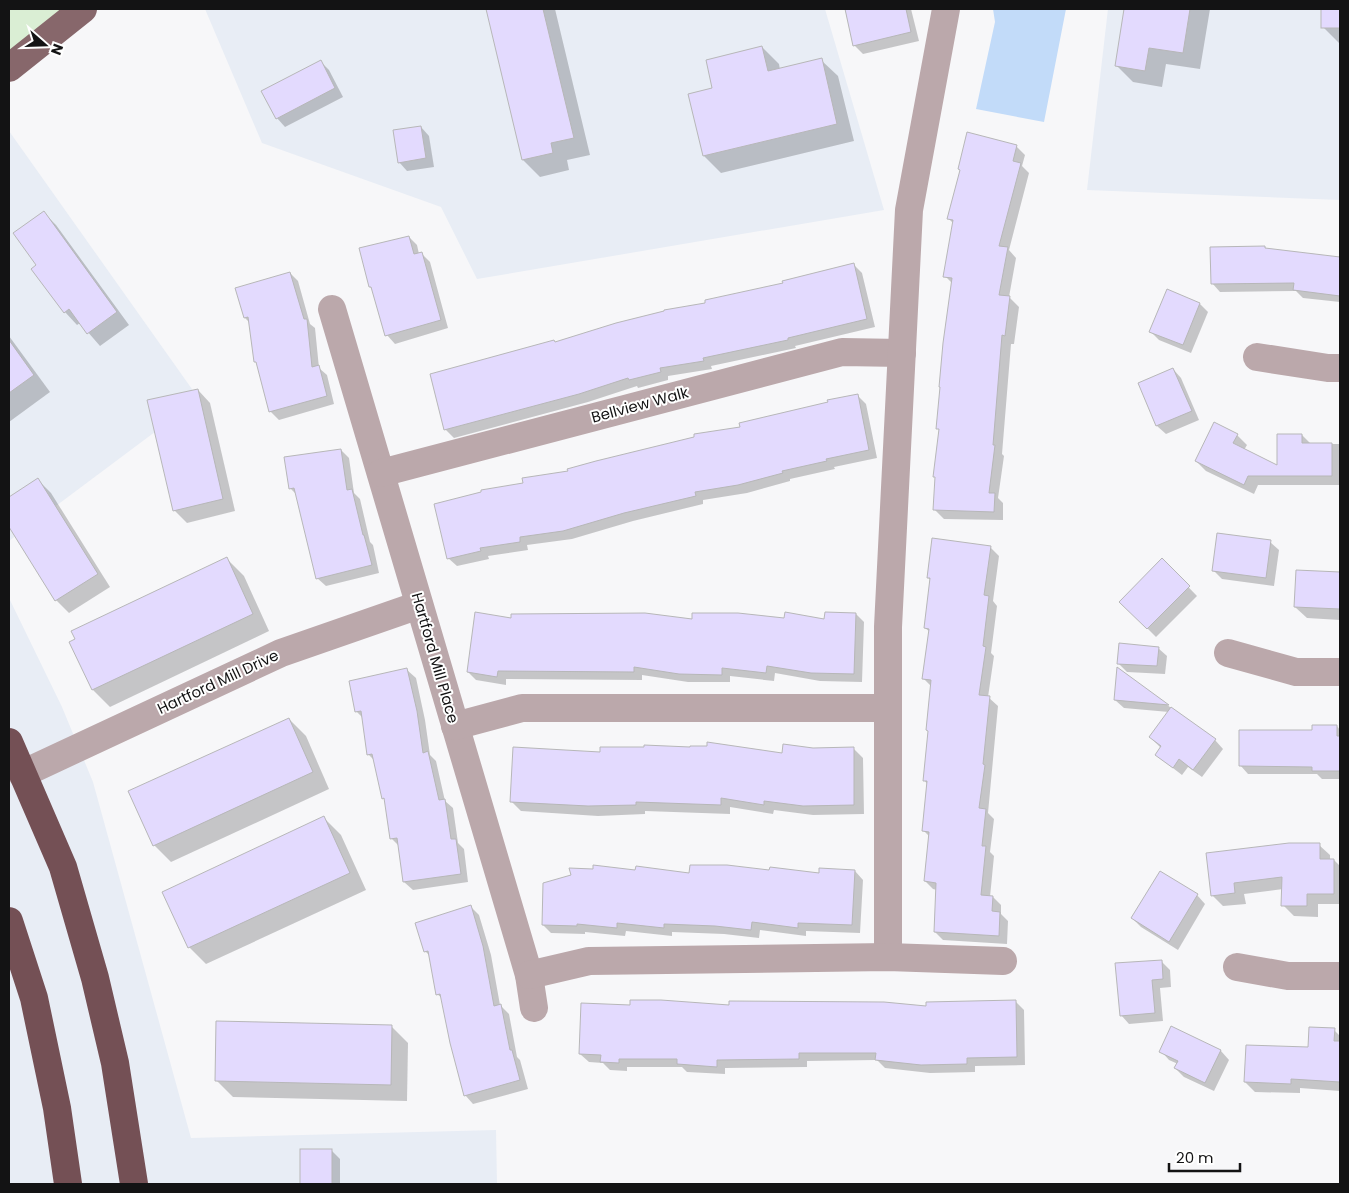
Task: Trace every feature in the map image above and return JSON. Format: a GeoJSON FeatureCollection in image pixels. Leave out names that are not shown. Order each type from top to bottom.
{"type":"FeatureCollection","features":[{"type":"Feature","properties":{"kind":"highway"},"geometry":{"type":"LineString","coordinates":[[9,742],[63,868],[95,978],[115,1063],[134,1184]]}},
{"type":"Feature","properties":{"kind":"highway"},"geometry":{"type":"LineString","coordinates":[[9,920],[34,998],[57,1108],[68,1184]]}},
{"type":"Feature","properties":{"kind":"main road"},"geometry":{"type":"LineString","coordinates":[[9,68],[83,9]]}},
{"type":"Feature","properties":{"kind":"street"},"geometry":{"type":"LineString","coordinates":[[888,957],[888,627],[909,210],[946,9]]}},
{"type":"Feature","properties":{"kind":"street","name":"Hartford Mill Place"},"geometry":{"type":"LineString","coordinates":[[332,309],[529,975],[534,1008]]}},
{"type":"Feature","properties":{"kind":"street","name":"Bellview Walk"},"geometry":{"type":"LineString","coordinates":[[381,473],[842,352],[902,353]]}},
{"type":"Feature","properties":{"kind":"street"},"geometry":{"type":"LineString","coordinates":[[1257,357],[1328,368],[1340,368]]}},
{"type":"Feature","properties":{"kind":"street","name":"Hartford Mill Drive"},"geometry":{"type":"LineString","coordinates":[[22,774],[281,653],[419,605]]}},
{"type":"Feature","properties":{"kind":"street"},"geometry":{"type":"LineString","coordinates":[[1228,653],[1296,672],[1340,672]]}},
{"type":"Feature","properties":{"kind":"street"},"geometry":{"type":"LineString","coordinates":[[455,726],[522,708],[888,708]]}},
{"type":"Feature","properties":{"kind":"street"},"geometry":{"type":"LineString","coordinates":[[529,975],[589,961],[888,957],[1003,961]]}},
{"type":"Feature","properties":{"kind":"street"},"geometry":{"type":"LineString","coordinates":[[1237,967],[1288,976],[1340,976]]}},
{"type":"Feature","properties":{"kind":"shaded area"},"geometry":{"type":"Polygon","coordinates":[[[205,9],[825,9],[884,210],[477,279],[441,207],[262,143],[205,9]]]}},
{"type":"Feature","properties":{"kind":"shaded area"},"geometry":{"type":"Polygon","coordinates":[[[1108,9],[1340,9],[1340,200],[1087,190],[1108,9]]]}},
{"type":"Feature","properties":{"kind":"shaded area"},"geometry":{"type":"Polygon","coordinates":[[[9,131],[199,399],[9,541],[9,131]]]}},
{"type":"Feature","properties":{"kind":"shaded area"},"geometry":{"type":"Polygon","coordinates":[[[9,598],[62,707],[93,782],[191,1138],[496,1130],[497,1184],[9,1184],[9,598]]]}},
{"type":"Feature","properties":{"kind":"green space"},"geometry":{"type":"Polygon","coordinates":[[[9,9],[82,9],[9,53],[9,9]]]}},
{"type":"Feature","properties":{"kind":"water"},"geometry":{"type":"Polygon","coordinates":[[[993,9],[1066,9],[1044,122],[976,109],[995,22],[993,9]]]}},
{"type":"Feature","properties":{"kind":"building"},"geometry":{"type":"Polygon","coordinates":[[[486,9],[543,9],[574,138],[551,143],[553,153],[522,160],[486,9]]]}},
{"type":"Feature","properties":{"kind":"building"},"geometry":{"type":"Polygon","coordinates":[[[845,9],[906,9],[911,32],[853,46],[845,9]]]}},
{"type":"Feature","properties":{"kind":"building"},"geometry":{"type":"Polygon","coordinates":[[[1124,9],[1190,9],[1183,53],[1149,48],[1145,71],[1115,66],[1124,9]]]}},
{"type":"Feature","properties":{"kind":"building"},"geometry":{"type":"Polygon","coordinates":[[[1321,9],[1340,9],[1340,28],[1321,28],[1321,9]]]}},
{"type":"Feature","properties":{"kind":"building"},"geometry":{"type":"Polygon","coordinates":[[[762,46],[768,71],[822,58],[837,124],[703,156],[688,94],[712,88],[706,60],[762,46]]]}},
{"type":"Feature","properties":{"kind":"building"},"geometry":{"type":"Polygon","coordinates":[[[321,60],[335,88],[276,119],[261,91],[321,60]]]}},
{"type":"Feature","properties":{"kind":"building"},"geometry":{"type":"Polygon","coordinates":[[[421,126],[426,158],[398,163],[393,130],[421,126]]]}},
{"type":"Feature","properties":{"kind":"building"},"geometry":{"type":"Polygon","coordinates":[[[967,132],[1017,145],[1013,161],[1021,163],[999,246],[1008,247],[999,295],[1010,296],[1005,336],[1002,335],[993,445],[995,445],[989,493],[995,493],[994,512],[933,510],[935,477],[933,477],[939,429],[936,429],[939,387],[952,278],[943,277],[953,220],[947,219],[960,170],[958,169],[967,132]]]}},
{"type":"Feature","properties":{"kind":"building"},"geometry":{"type":"Polygon","coordinates":[[[44,211],[117,312],[87,334],[69,309],[64,313],[31,269],[36,265],[13,233],[44,211]]]}},
{"type":"Feature","properties":{"kind":"building"},"geometry":{"type":"Polygon","coordinates":[[[409,236],[414,254],[422,252],[441,320],[385,336],[359,248],[409,236]]]}},
{"type":"Feature","properties":{"kind":"building"},"geometry":{"type":"Polygon","coordinates":[[[1265,246],[1265,248],[1340,257],[1340,296],[1293,290],[1294,283],[1211,284],[1210,247],[1265,246]]]}},
{"type":"Feature","properties":{"kind":"building"},"geometry":{"type":"Polygon","coordinates":[[[854,263],[867,319],[788,338],[788,340],[703,358],[704,361],[660,368],[661,372],[629,380],[628,378],[579,394],[444,430],[430,374],[554,340],[555,342],[664,310],[705,303],[705,300],[783,283],[782,281],[854,263]]]}},
{"type":"Feature","properties":{"kind":"building"},"geometry":{"type":"Polygon","coordinates":[[[290,272],[304,319],[307,319],[312,367],[319,365],[327,396],[269,412],[256,362],[254,362],[248,317],[244,318],[235,288],[290,272]]]}},
{"type":"Feature","properties":{"kind":"building"},"geometry":{"type":"Polygon","coordinates":[[[1167,289],[1200,303],[1183,345],[1149,332],[1167,289]]]}},
{"type":"Feature","properties":{"kind":"building"},"geometry":{"type":"Polygon","coordinates":[[[9,340],[34,375],[9,393],[9,340]]]}},
{"type":"Feature","properties":{"kind":"building"},"geometry":{"type":"Polygon","coordinates":[[[1173,368],[1192,411],[1156,426],[1138,383],[1173,368]]]}},
{"type":"Feature","properties":{"kind":"building"},"geometry":{"type":"Polygon","coordinates":[[[198,389],[223,499],[173,511],[147,400],[198,389]]]}},
{"type":"Feature","properties":{"kind":"building"},"geometry":{"type":"Polygon","coordinates":[[[858,394],[869,450],[826,459],[827,461],[782,471],[783,473],[738,485],[695,492],[696,496],[624,513],[563,531],[520,537],[520,542],[480,548],[481,551],[447,559],[434,504],[481,492],[481,490],[523,483],[522,478],[568,471],[567,469],[596,461],[694,437],[694,434],[740,427],[739,423],[828,402],[827,400],[858,394]]]}},
{"type":"Feature","properties":{"kind":"building"},"geometry":{"type":"Polygon","coordinates":[[[1214,422],[1238,434],[1233,443],[1277,465],[1277,434],[1302,434],[1302,443],[1332,443],[1332,476],[1248,476],[1244,485],[1195,461],[1214,422]]]}},
{"type":"Feature","properties":{"kind":"building"},"geometry":{"type":"Polygon","coordinates":[[[341,449],[347,490],[352,489],[372,565],[316,579],[294,488],[289,489],[284,457],[341,449]]]}},
{"type":"Feature","properties":{"kind":"building"},"geometry":{"type":"Polygon","coordinates":[[[38,478],[98,574],[55,601],[9,527],[9,497],[38,478]]]}},
{"type":"Feature","properties":{"kind":"building"},"geometry":{"type":"Polygon","coordinates":[[[1217,533],[1271,540],[1266,578],[1212,571],[1217,533]]]}},
{"type":"Feature","properties":{"kind":"building"},"geometry":{"type":"Polygon","coordinates":[[[932,538],[991,546],[984,595],[989,596],[983,646],[986,647],[979,695],[990,696],[983,764],[985,765],[979,808],[986,809],[982,846],[986,846],[981,895],[993,896],[992,911],[1000,912],[999,936],[934,932],[936,883],[924,881],[929,832],[922,831],[927,781],[923,781],[931,680],[922,679],[929,629],[924,628],[930,578],[927,578],[932,538]]]}},
{"type":"Feature","properties":{"kind":"building"},"geometry":{"type":"Polygon","coordinates":[[[227,557],[253,614],[92,690],[69,642],[75,639],[71,631],[227,557]]]}},
{"type":"Feature","properties":{"kind":"building"},"geometry":{"type":"Polygon","coordinates":[[[1162,558],[1190,586],[1147,629],[1119,602],[1162,558]]]}},
{"type":"Feature","properties":{"kind":"building"},"geometry":{"type":"Polygon","coordinates":[[[1296,570],[1340,572],[1340,609],[1294,607],[1296,570]]]}},
{"type":"Feature","properties":{"kind":"building"},"geometry":{"type":"Polygon","coordinates":[[[475,612],[511,618],[511,614],[645,613],[692,619],[692,613],[738,613],[784,618],[785,612],[824,619],[825,612],[856,613],[854,674],[811,673],[767,666],[766,673],[722,668],[722,675],[679,674],[634,667],[634,672],[498,671],[497,677],[467,672],[475,612]]]}},
{"type":"Feature","properties":{"kind":"building"},"geometry":{"type":"Polygon","coordinates":[[[1119,643],[1159,647],[1157,666],[1117,664],[1119,643]]]}},
{"type":"Feature","properties":{"kind":"building"},"geometry":{"type":"Polygon","coordinates":[[[1117,667],[1169,705],[1114,700],[1117,667]]]}},
{"type":"Feature","properties":{"kind":"building"},"geometry":{"type":"Polygon","coordinates":[[[407,668],[417,711],[423,753],[428,751],[439,800],[445,799],[451,839],[456,839],[461,874],[403,882],[397,838],[390,839],[384,798],[382,799],[372,754],[367,755],[361,711],[355,712],[349,681],[407,668]]]}},
{"type":"Feature","properties":{"kind":"building"},"geometry":{"type":"Polygon","coordinates":[[[1171,707],[1216,739],[1193,770],[1179,759],[1173,768],[1155,755],[1161,746],[1149,737],[1171,707]]]}},
{"type":"Feature","properties":{"kind":"building"},"geometry":{"type":"Polygon","coordinates":[[[289,718],[313,772],[153,846],[128,791],[289,718]]]}},
{"type":"Feature","properties":{"kind":"building"},"geometry":{"type":"Polygon","coordinates":[[[1312,725],[1337,725],[1337,736],[1340,736],[1340,771],[1312,771],[1312,767],[1239,766],[1239,730],[1312,730],[1312,725]]]}},
{"type":"Feature","properties":{"kind":"building"},"geometry":{"type":"Polygon","coordinates":[[[707,742],[782,753],[783,744],[813,748],[854,747],[854,805],[803,806],[764,801],[764,805],[721,798],[721,805],[636,802],[636,805],[588,806],[510,802],[513,747],[600,752],[600,747],[644,747],[644,745],[690,747],[707,746],[707,742]]]}},
{"type":"Feature","properties":{"kind":"building"},"geometry":{"type":"Polygon","coordinates":[[[324,816],[350,873],[188,948],[162,892],[324,816]]]}},
{"type":"Feature","properties":{"kind":"building"},"geometry":{"type":"Polygon","coordinates":[[[1289,843],[1320,843],[1320,859],[1334,859],[1334,894],[1307,894],[1307,906],[1281,906],[1282,877],[1234,883],[1235,893],[1211,896],[1206,853],[1289,843]]]}},
{"type":"Feature","properties":{"kind":"building"},"geometry":{"type":"Polygon","coordinates":[[[593,865],[635,870],[636,866],[689,873],[690,865],[727,865],[769,870],[770,867],[819,873],[819,868],[855,870],[852,925],[798,923],[798,928],[752,922],[751,930],[715,926],[664,924],[664,928],[617,923],[617,928],[577,924],[577,926],[542,925],[543,883],[571,875],[569,868],[593,869],[593,865]]]}},
{"type":"Feature","properties":{"kind":"building"},"geometry":{"type":"Polygon","coordinates":[[[1160,871],[1198,894],[1169,942],[1131,918],[1160,871]]]}},
{"type":"Feature","properties":{"kind":"building"},"geometry":{"type":"Polygon","coordinates":[[[471,905],[483,946],[494,1006],[501,1004],[510,1050],[512,1050],[520,1080],[464,1096],[440,994],[436,995],[428,951],[424,952],[415,923],[471,905]]]}},
{"type":"Feature","properties":{"kind":"building"},"geometry":{"type":"Polygon","coordinates":[[[1162,960],[1163,979],[1152,980],[1155,1013],[1120,1016],[1115,963],[1162,960]]]}},
{"type":"Feature","properties":{"kind":"building"},"geometry":{"type":"Polygon","coordinates":[[[630,1000],[661,1000],[729,1005],[729,1001],[884,1002],[926,1006],[926,1002],[1016,1000],[1017,1057],[967,1058],[967,1064],[921,1065],[875,1060],[876,1053],[799,1053],[799,1059],[717,1060],[717,1067],[677,1064],[677,1059],[619,1059],[619,1063],[600,1062],[601,1055],[579,1054],[581,1003],[630,1005],[630,1000]]]}},
{"type":"Feature","properties":{"kind":"building"},"geometry":{"type":"Polygon","coordinates":[[[216,1021],[392,1025],[391,1085],[215,1081],[216,1021]]]}},
{"type":"Feature","properties":{"kind":"building"},"geometry":{"type":"Polygon","coordinates":[[[1171,1026],[1221,1050],[1205,1083],[1174,1068],[1178,1061],[1159,1052],[1171,1026]]]}},
{"type":"Feature","properties":{"kind":"building"},"geometry":{"type":"Polygon","coordinates":[[[1309,1027],[1335,1028],[1334,1041],[1340,1041],[1340,1082],[1291,1079],[1291,1084],[1244,1082],[1246,1045],[1308,1047],[1309,1027]]]}},
{"type":"Feature","properties":{"kind":"building"},"geometry":{"type":"Polygon","coordinates":[[[300,1149],[332,1149],[332,1184],[300,1184],[300,1149]]]}}]}
